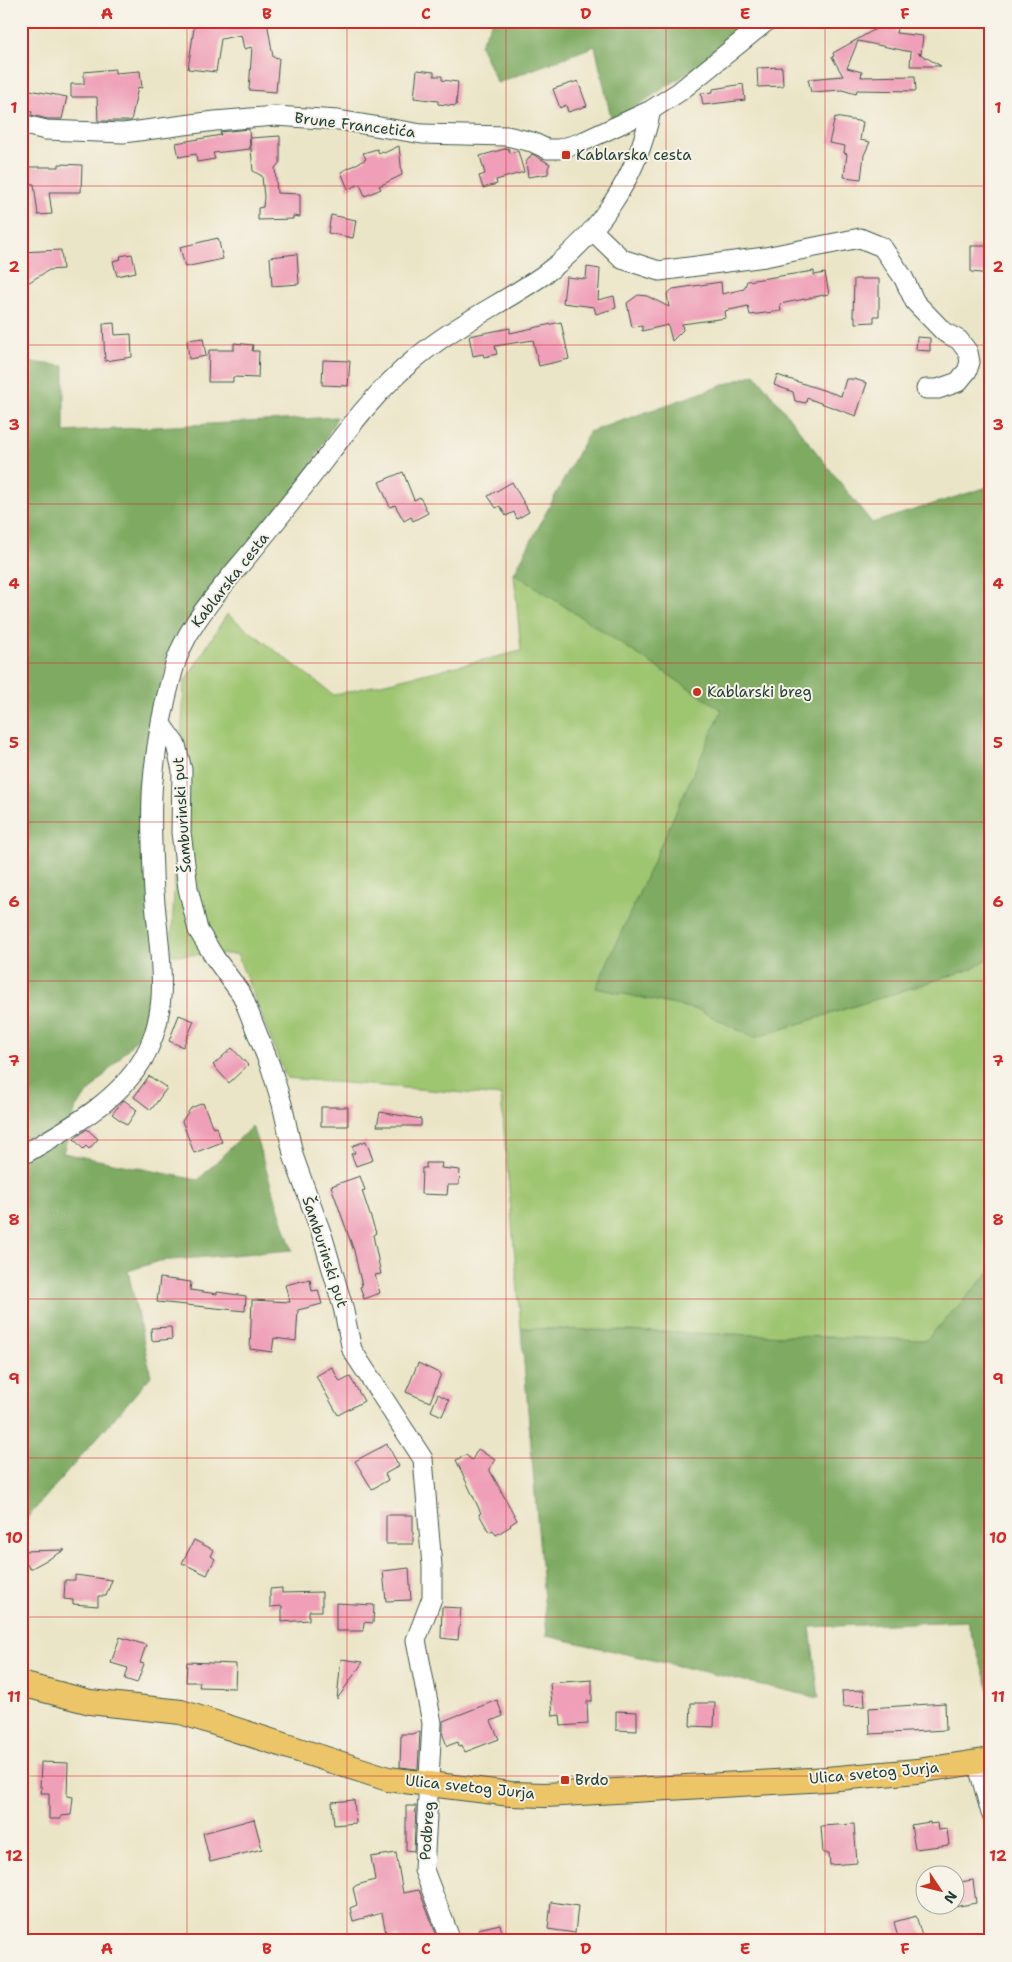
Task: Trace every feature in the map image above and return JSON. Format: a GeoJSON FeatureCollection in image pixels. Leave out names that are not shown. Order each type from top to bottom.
{"type":"FeatureCollection","features":[{"type":"Feature","properties":{"kind":"main road","name":"Ulica svetog Jurja"},"geometry":{"type":"LineString","coordinates":[[21,1684],[90,1702],[181,1712],[388,1779],[511,1794],[555,1795],[827,1779],[918,1771],[984,1761]]}},
{"type":"Feature","properties":{"kind":"street"},"geometry":{"type":"LineString","coordinates":[[651,110],[679,92],[767,21]]}},
{"type":"Feature","properties":{"kind":"street","name":"Brune Francetića"},"geometry":{"type":"LineString","coordinates":[[21,124],[46,130],[123,133],[216,121],[275,116],[338,120],[422,134],[507,136],[532,142],[547,149],[557,149],[580,143],[651,110]]}},
{"type":"Feature","properties":{"kind":"street","name":"Kablarska cesta"},"geometry":{"type":"LineString","coordinates":[[21,1156],[70,1127],[102,1104],[125,1082],[143,1058],[157,1024],[161,996],[161,952],[153,877],[153,783],[161,724],[174,668],[185,637],[206,606],[295,499],[365,407],[418,356],[542,275],[573,251],[592,231],[623,184],[641,147],[651,110]]}},
{"type":"Feature","properties":{"kind":"street"},"geometry":{"type":"LineString","coordinates":[[592,231],[622,259],[659,271],[765,257],[860,238],[882,247],[903,277],[915,302],[944,332],[959,340],[968,352],[970,362],[967,371],[958,382],[938,389],[926,389]]}},
{"type":"Feature","properties":{"kind":"street","name":"Šamburinski put"},"geometry":{"type":"LineString","coordinates":[[161,724],[176,745],[182,770],[181,832],[188,888],[198,930],[242,996],[271,1068],[282,1104],[294,1158],[343,1306],[352,1350],[423,1459],[432,1566],[432,1598],[416,1640],[432,1722],[430,1784]]}},
{"type":"Feature","properties":{"kind":"street"},"geometry":{"type":"LineString","coordinates":[[984,1761],[991,1812]]}},
{"type":"Feature","properties":{"kind":"street","name":"Podbreg"},"geometry":{"type":"LineString","coordinates":[[430,1784],[424,1870],[446,1938]]}},
{"type":"Feature","properties":{"kind":"green space"},"geometry":{"type":"Polygon","coordinates":[[[492,21],[746,21],[704,62],[612,122],[595,46],[497,83],[480,45],[492,21]]]}},
{"type":"Feature","properties":{"kind":"green space"},"geometry":{"type":"Polygon","coordinates":[[[21,361],[64,366],[64,432],[337,417],[303,481],[175,637],[154,709],[155,956],[146,1028],[76,1107],[63,1153],[198,1180],[252,1126],[292,1250],[159,1261],[128,1271],[151,1376],[21,1525],[21,361]]]}},
{"type":"Feature","properties":{"kind":"green space"},"geometry":{"type":"Polygon","coordinates":[[[755,374],[872,523],[991,486],[991,956],[974,968],[754,1038],[699,1010],[596,988],[722,710],[514,573],[589,432],[755,374]]]}},
{"type":"Feature","properties":{"kind":"green space"},"geometry":{"type":"Polygon","coordinates":[[[514,573],[723,710],[596,988],[699,1010],[754,1038],[974,968],[991,956],[991,1105],[986,1112],[991,1118],[991,1271],[926,1340],[521,1328],[501,1096],[286,1078],[237,954],[171,955],[184,683],[227,614],[334,695],[521,651],[514,573]]]}},
{"type":"Feature","properties":{"kind":"green space"},"geometry":{"type":"Polygon","coordinates":[[[991,1271],[991,1696],[967,1621],[810,1627],[819,1698],[547,1636],[521,1328],[926,1340],[991,1271]]]}},
{"type":"Feature","properties":{"kind":"building"},"geometry":{"type":"Polygon","coordinates":[[[195,21],[267,21],[273,57],[279,58],[276,92],[249,90],[252,47],[244,49],[241,35],[221,39],[216,72],[188,69],[195,21]]]}},
{"type":"Feature","properties":{"kind":"building"},"geometry":{"type":"Polygon","coordinates":[[[888,22],[898,24],[896,33],[923,36],[921,54],[918,53],[941,66],[910,66],[911,52],[858,41],[847,68],[862,72],[861,77],[915,76],[916,91],[857,90],[856,94],[842,90],[811,92],[808,79],[843,76],[832,57],[834,56],[833,53],[888,22]]]}},
{"type":"Feature","properties":{"kind":"building"},"geometry":{"type":"Polygon","coordinates":[[[782,67],[783,86],[758,87],[757,68],[782,67]]]}},
{"type":"Feature","properties":{"kind":"building"},"geometry":{"type":"Polygon","coordinates":[[[115,69],[115,73],[140,71],[142,88],[138,87],[131,121],[98,121],[97,97],[71,97],[71,84],[84,84],[84,72],[115,69]]]}},
{"type":"Feature","properties":{"kind":"building"},"geometry":{"type":"Polygon","coordinates":[[[417,70],[434,72],[434,76],[442,76],[442,80],[458,82],[456,106],[438,104],[438,101],[414,98],[417,70]]]}},
{"type":"Feature","properties":{"kind":"building"},"geometry":{"type":"Polygon","coordinates":[[[578,81],[587,106],[568,112],[566,105],[560,108],[553,89],[578,81]]]}},
{"type":"Feature","properties":{"kind":"building"},"geometry":{"type":"Polygon","coordinates":[[[743,84],[745,100],[703,105],[701,93],[713,92],[713,89],[743,84]]]}},
{"type":"Feature","properties":{"kind":"building"},"geometry":{"type":"Polygon","coordinates":[[[24,89],[67,97],[62,119],[48,119],[31,115],[32,112],[21,110],[24,89]]]}},
{"type":"Feature","properties":{"kind":"building"},"geometry":{"type":"Polygon","coordinates":[[[835,117],[863,122],[860,140],[870,142],[864,155],[861,179],[844,177],[847,154],[844,153],[845,146],[829,143],[835,117]]]}},
{"type":"Feature","properties":{"kind":"building"},"geometry":{"type":"Polygon","coordinates":[[[249,129],[250,149],[213,153],[215,159],[197,162],[196,154],[179,157],[176,143],[221,135],[220,132],[249,129]]]}},
{"type":"Feature","properties":{"kind":"building"},"geometry":{"type":"Polygon","coordinates":[[[280,136],[280,162],[275,168],[277,193],[300,194],[300,217],[258,220],[258,208],[263,207],[264,197],[262,176],[253,171],[250,138],[280,136]]]}},
{"type":"Feature","properties":{"kind":"building"},"geometry":{"type":"Polygon","coordinates":[[[399,146],[402,175],[379,186],[381,189],[365,196],[360,184],[348,189],[341,172],[366,159],[363,153],[377,149],[379,153],[383,151],[384,153],[399,146]]]}},
{"type":"Feature","properties":{"kind":"building"},"geometry":{"type":"Polygon","coordinates":[[[508,148],[510,153],[518,151],[524,172],[496,180],[497,184],[483,188],[479,176],[485,174],[480,156],[508,148]]]}},
{"type":"Feature","properties":{"kind":"building"},"geometry":{"type":"Polygon","coordinates":[[[532,154],[550,164],[548,174],[528,177],[526,162],[532,154]]]}},
{"type":"Feature","properties":{"kind":"building"},"geometry":{"type":"Polygon","coordinates":[[[59,164],[82,165],[81,192],[49,192],[52,214],[38,215],[34,184],[21,183],[21,167],[59,167],[59,164]]]}},
{"type":"Feature","properties":{"kind":"building"},"geometry":{"type":"Polygon","coordinates":[[[331,215],[356,220],[353,238],[328,233],[331,215]]]}},
{"type":"Feature","properties":{"kind":"building"},"geometry":{"type":"Polygon","coordinates":[[[218,238],[223,259],[185,267],[180,247],[218,238]]]}},
{"type":"Feature","properties":{"kind":"building"},"geometry":{"type":"Polygon","coordinates":[[[971,246],[991,246],[991,274],[971,272],[971,246]]]}},
{"type":"Feature","properties":{"kind":"building"},"geometry":{"type":"Polygon","coordinates":[[[61,250],[63,269],[49,270],[21,287],[21,252],[61,250]]]}},
{"type":"Feature","properties":{"kind":"building"},"geometry":{"type":"Polygon","coordinates":[[[132,254],[136,272],[117,276],[113,261],[121,259],[120,256],[132,254]]]}},
{"type":"Feature","properties":{"kind":"building"},"geometry":{"type":"Polygon","coordinates":[[[297,254],[299,284],[272,286],[270,257],[297,254]]]}},
{"type":"Feature","properties":{"kind":"building"},"geometry":{"type":"Polygon","coordinates":[[[587,267],[600,269],[598,300],[614,296],[616,308],[596,314],[594,307],[563,303],[566,277],[586,279],[587,267]]]}},
{"type":"Feature","properties":{"kind":"building"},"geometry":{"type":"Polygon","coordinates":[[[814,271],[814,275],[825,273],[829,294],[780,304],[781,311],[750,315],[748,306],[725,311],[726,318],[682,324],[683,330],[672,341],[668,325],[642,331],[642,326],[632,327],[627,303],[638,295],[647,296],[669,307],[667,294],[673,289],[721,282],[722,294],[744,289],[747,281],[814,271]]]}},
{"type":"Feature","properties":{"kind":"building"},"geometry":{"type":"Polygon","coordinates":[[[854,279],[879,279],[879,316],[874,316],[874,322],[855,323],[855,316],[853,316],[854,279]]]}},
{"type":"Feature","properties":{"kind":"building"},"geometry":{"type":"Polygon","coordinates":[[[561,322],[569,359],[539,366],[533,340],[495,346],[497,354],[484,357],[483,354],[473,356],[469,336],[510,328],[510,333],[561,322]]]}},
{"type":"Feature","properties":{"kind":"building"},"geometry":{"type":"Polygon","coordinates":[[[114,323],[115,335],[131,334],[132,357],[105,361],[103,324],[114,323]]]}},
{"type":"Feature","properties":{"kind":"building"},"geometry":{"type":"Polygon","coordinates":[[[917,337],[930,338],[930,351],[916,350],[917,337]]]}},
{"type":"Feature","properties":{"kind":"building"},"geometry":{"type":"Polygon","coordinates":[[[203,338],[206,356],[189,359],[187,340],[203,338]]]}},
{"type":"Feature","properties":{"kind":"building"},"geometry":{"type":"Polygon","coordinates":[[[234,343],[253,345],[252,351],[259,351],[258,378],[233,377],[233,382],[208,382],[209,350],[234,350],[234,343]]]}},
{"type":"Feature","properties":{"kind":"building"},"geometry":{"type":"Polygon","coordinates":[[[323,360],[350,361],[348,386],[322,385],[323,360]]]}},
{"type":"Feature","properties":{"kind":"building"},"geometry":{"type":"Polygon","coordinates":[[[777,375],[841,396],[846,379],[867,383],[856,416],[807,398],[806,403],[795,401],[793,392],[774,385],[777,375]]]}},
{"type":"Feature","properties":{"kind":"building"},"geometry":{"type":"Polygon","coordinates":[[[403,472],[414,500],[420,497],[428,513],[413,521],[411,517],[404,521],[395,505],[390,507],[379,482],[403,472]]]}},
{"type":"Feature","properties":{"kind":"building"},"geometry":{"type":"Polygon","coordinates":[[[512,482],[529,512],[517,519],[514,512],[506,516],[500,506],[496,508],[488,496],[512,482]]]}},
{"type":"Feature","properties":{"kind":"building"},"geometry":{"type":"Polygon","coordinates":[[[179,1015],[194,1021],[183,1047],[169,1041],[179,1015]]]}},
{"type":"Feature","properties":{"kind":"building"},"geometry":{"type":"Polygon","coordinates":[[[232,1048],[248,1065],[229,1083],[213,1065],[232,1048]]]}},
{"type":"Feature","properties":{"kind":"building"},"geometry":{"type":"Polygon","coordinates":[[[149,1076],[167,1088],[151,1110],[134,1097],[149,1076]]]}},
{"type":"Feature","properties":{"kind":"building"},"geometry":{"type":"Polygon","coordinates":[[[124,1100],[137,1110],[127,1125],[112,1114],[124,1100]]]}},
{"type":"Feature","properties":{"kind":"building"},"geometry":{"type":"Polygon","coordinates":[[[203,1103],[213,1128],[216,1127],[222,1142],[194,1153],[182,1121],[191,1108],[203,1103]]]}},
{"type":"Feature","properties":{"kind":"building"},"geometry":{"type":"Polygon","coordinates":[[[321,1107],[348,1107],[348,1126],[321,1126],[321,1107]]]}},
{"type":"Feature","properties":{"kind":"building"},"geometry":{"type":"Polygon","coordinates":[[[380,1112],[421,1119],[421,1126],[377,1126],[380,1112]]]}},
{"type":"Feature","properties":{"kind":"building"},"geometry":{"type":"Polygon","coordinates":[[[87,1129],[98,1139],[89,1149],[86,1146],[83,1149],[74,1139],[87,1129]]]}},
{"type":"Feature","properties":{"kind":"building"},"geometry":{"type":"Polygon","coordinates":[[[366,1141],[373,1160],[356,1166],[351,1154],[355,1153],[352,1146],[366,1141]]]}},
{"type":"Feature","properties":{"kind":"building"},"geometry":{"type":"Polygon","coordinates":[[[426,1163],[442,1163],[441,1168],[460,1170],[459,1185],[448,1185],[447,1195],[421,1194],[422,1168],[426,1168],[426,1163]]]}},
{"type":"Feature","properties":{"kind":"building"},"geometry":{"type":"Polygon","coordinates":[[[360,1176],[365,1190],[362,1191],[376,1233],[373,1235],[381,1274],[375,1275],[380,1293],[364,1299],[354,1251],[331,1186],[360,1176]]]}},
{"type":"Feature","properties":{"kind":"building"},"geometry":{"type":"Polygon","coordinates":[[[160,1278],[191,1282],[190,1290],[246,1296],[245,1311],[157,1302],[160,1278]]]}},
{"type":"Feature","properties":{"kind":"building"},"geometry":{"type":"Polygon","coordinates":[[[310,1279],[312,1291],[318,1290],[322,1304],[298,1310],[296,1341],[274,1338],[272,1352],[250,1349],[252,1300],[290,1302],[285,1285],[310,1279]]]}},
{"type":"Feature","properties":{"kind":"building"},"geometry":{"type":"Polygon","coordinates":[[[171,1327],[172,1339],[152,1341],[151,1328],[171,1327]]]}},
{"type":"Feature","properties":{"kind":"building"},"geometry":{"type":"Polygon","coordinates":[[[418,1363],[441,1374],[430,1402],[406,1392],[418,1363]]]}},
{"type":"Feature","properties":{"kind":"building"},"geometry":{"type":"Polygon","coordinates":[[[332,1367],[340,1382],[350,1377],[364,1401],[338,1415],[316,1376],[332,1367]]]}},
{"type":"Feature","properties":{"kind":"building"},"geometry":{"type":"Polygon","coordinates":[[[438,1394],[449,1400],[442,1416],[431,1411],[438,1394]]]}},
{"type":"Feature","properties":{"kind":"building"},"geometry":{"type":"Polygon","coordinates":[[[387,1444],[399,1466],[385,1474],[388,1480],[372,1489],[355,1461],[387,1444]]]}},
{"type":"Feature","properties":{"kind":"building"},"geometry":{"type":"Polygon","coordinates":[[[478,1449],[495,1460],[489,1469],[517,1520],[496,1535],[493,1530],[489,1532],[479,1514],[481,1513],[456,1460],[466,1455],[472,1460],[478,1449]]]}},
{"type":"Feature","properties":{"kind":"building"},"geometry":{"type":"Polygon","coordinates":[[[386,1515],[413,1515],[413,1544],[386,1544],[386,1515]]]}},
{"type":"Feature","properties":{"kind":"building"},"geometry":{"type":"Polygon","coordinates":[[[194,1540],[214,1550],[211,1556],[215,1559],[207,1575],[182,1563],[194,1540]]]}},
{"type":"Feature","properties":{"kind":"building"},"geometry":{"type":"Polygon","coordinates":[[[65,1550],[30,1569],[21,1556],[21,1551],[65,1550]]]}},
{"type":"Feature","properties":{"kind":"building"},"geometry":{"type":"Polygon","coordinates":[[[409,1568],[411,1600],[386,1601],[383,1571],[409,1568]]]}},
{"type":"Feature","properties":{"kind":"building"},"geometry":{"type":"Polygon","coordinates":[[[75,1575],[112,1580],[106,1596],[98,1596],[98,1606],[73,1604],[73,1600],[64,1599],[65,1580],[75,1580],[75,1575]]]}},
{"type":"Feature","properties":{"kind":"building"},"geometry":{"type":"Polygon","coordinates":[[[282,1588],[282,1593],[322,1592],[322,1611],[309,1611],[309,1620],[282,1622],[282,1606],[270,1607],[270,1589],[282,1588]]]}},
{"type":"Feature","properties":{"kind":"building"},"geometry":{"type":"Polygon","coordinates":[[[336,1603],[374,1605],[373,1623],[364,1622],[363,1631],[336,1631],[336,1603]]]}},
{"type":"Feature","properties":{"kind":"building"},"geometry":{"type":"Polygon","coordinates":[[[442,1607],[461,1608],[458,1640],[441,1638],[442,1607]]]}},
{"type":"Feature","properties":{"kind":"building"},"geometry":{"type":"Polygon","coordinates":[[[120,1637],[146,1645],[140,1663],[144,1664],[137,1683],[125,1679],[128,1668],[111,1663],[120,1637]]]}},
{"type":"Feature","properties":{"kind":"building"},"geometry":{"type":"Polygon","coordinates":[[[341,1659],[363,1662],[337,1699],[341,1659]]]}},
{"type":"Feature","properties":{"kind":"building"},"geometry":{"type":"Polygon","coordinates":[[[187,1662],[236,1664],[235,1688],[199,1687],[200,1682],[186,1682],[187,1662]]]}},
{"type":"Feature","properties":{"kind":"building"},"geometry":{"type":"Polygon","coordinates":[[[592,1680],[592,1701],[587,1701],[588,1724],[561,1726],[560,1715],[553,1716],[550,1683],[592,1680]]]}},
{"type":"Feature","properties":{"kind":"building"},"geometry":{"type":"Polygon","coordinates":[[[864,1690],[865,1706],[843,1707],[842,1691],[864,1690]]]}},
{"type":"Feature","properties":{"kind":"building"},"geometry":{"type":"Polygon","coordinates":[[[497,1700],[503,1716],[491,1721],[499,1739],[465,1752],[462,1745],[459,1746],[458,1742],[447,1746],[443,1735],[443,1721],[497,1700]]]}},
{"type":"Feature","properties":{"kind":"building"},"geometry":{"type":"Polygon","coordinates":[[[691,1703],[715,1703],[714,1727],[690,1726],[691,1703]]]}},
{"type":"Feature","properties":{"kind":"building"},"geometry":{"type":"Polygon","coordinates":[[[945,1703],[946,1730],[870,1734],[869,1708],[945,1703]]]}},
{"type":"Feature","properties":{"kind":"building"},"geometry":{"type":"Polygon","coordinates":[[[616,1711],[637,1712],[637,1731],[616,1730],[616,1711]]]}},
{"type":"Feature","properties":{"kind":"building"},"geometry":{"type":"Polygon","coordinates":[[[420,1731],[418,1769],[400,1767],[401,1734],[412,1734],[420,1731]]]}},
{"type":"Feature","properties":{"kind":"building"},"geometry":{"type":"Polygon","coordinates":[[[41,1762],[68,1763],[67,1796],[73,1797],[71,1815],[61,1816],[61,1819],[49,1819],[49,1793],[41,1793],[42,1787],[40,1787],[41,1762]]]}},
{"type":"Feature","properties":{"kind":"building"},"geometry":{"type":"Polygon","coordinates":[[[354,1800],[356,1823],[334,1825],[332,1802],[354,1800]]]}},
{"type":"Feature","properties":{"kind":"building"},"geometry":{"type":"Polygon","coordinates":[[[406,1806],[416,1806],[414,1851],[406,1850],[406,1806]]]}},
{"type":"Feature","properties":{"kind":"building"},"geometry":{"type":"Polygon","coordinates":[[[254,1819],[262,1849],[210,1862],[203,1833],[254,1819]]]}},
{"type":"Feature","properties":{"kind":"building"},"geometry":{"type":"Polygon","coordinates":[[[930,1822],[930,1824],[937,1823],[938,1830],[947,1829],[949,1845],[915,1849],[911,1825],[930,1822]]]}},
{"type":"Feature","properties":{"kind":"building"},"geometry":{"type":"Polygon","coordinates":[[[854,1824],[857,1863],[830,1865],[829,1853],[823,1853],[821,1826],[854,1824]]]}},
{"type":"Feature","properties":{"kind":"building"},"geometry":{"type":"Polygon","coordinates":[[[396,1853],[403,1893],[419,1890],[439,1941],[400,1941],[399,1936],[387,1938],[382,1913],[353,1921],[350,1908],[357,1905],[353,1888],[375,1880],[371,1857],[396,1853]]]}},
{"type":"Feature","properties":{"kind":"building"},"geometry":{"type":"Polygon","coordinates":[[[973,1880],[976,1903],[964,1905],[964,1881],[973,1880]]]}},
{"type":"Feature","properties":{"kind":"building"},"geometry":{"type":"Polygon","coordinates":[[[551,1902],[578,1906],[575,1933],[548,1929],[551,1902]]]}},
{"type":"Feature","properties":{"kind":"building"},"geometry":{"type":"Polygon","coordinates":[[[916,1916],[922,1936],[899,1941],[894,1922],[916,1916]]]}},
{"type":"Feature","properties":{"kind":"building"},"geometry":{"type":"Polygon","coordinates":[[[500,1924],[504,1941],[481,1941],[478,1929],[500,1924]]]}},
{"type":"Feature","properties":{"kind":"place","name":"Kablarska cesta"},"geometry":{"type":"Point","coordinates":[566,155]}},
{"type":"Feature","properties":{"kind":"place","name":"Kablarski breg"},"geometry":{"type":"Point","coordinates":[697,692]}},
{"type":"Feature","properties":{"kind":"place","name":"Brdo"},"geometry":{"type":"Point","coordinates":[565,1780]}}]}
